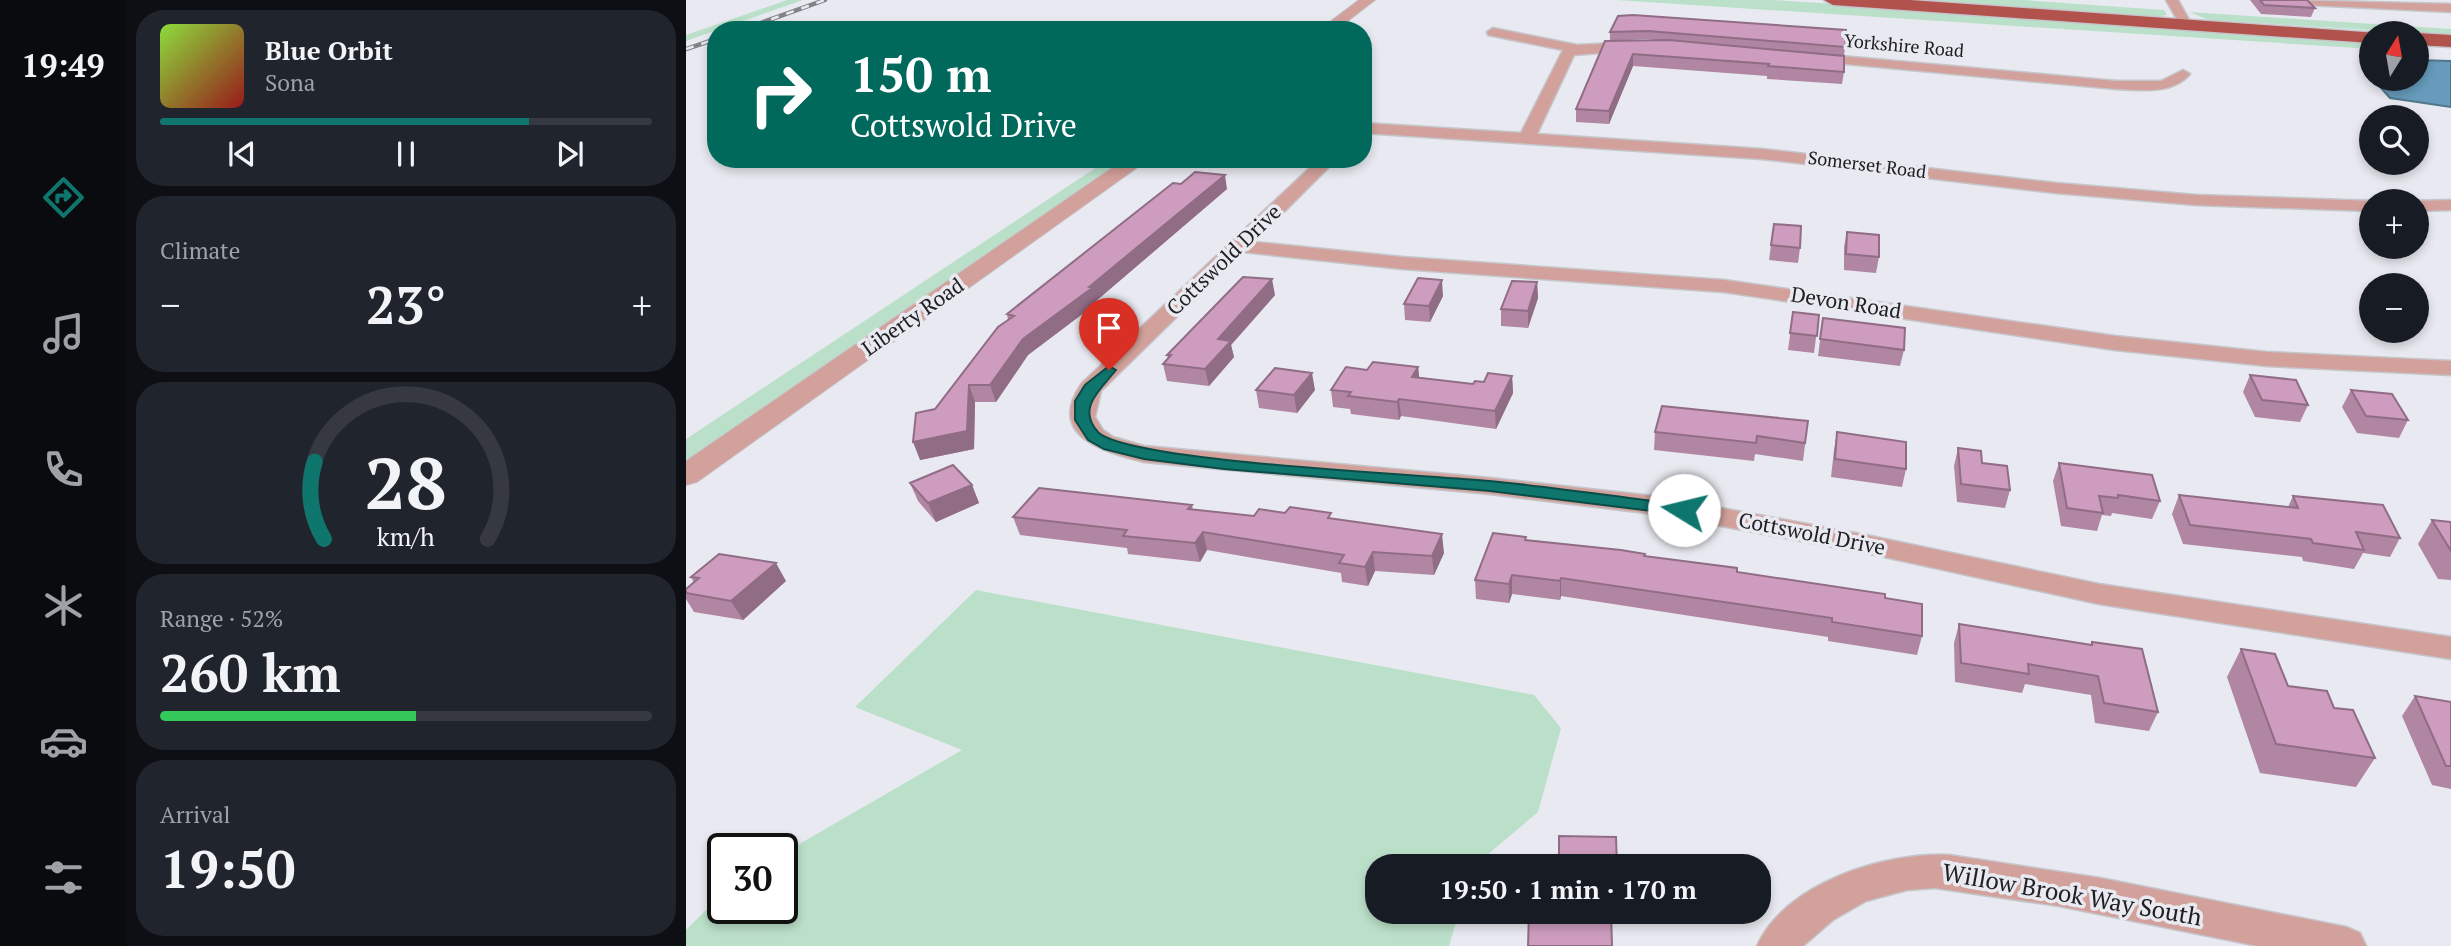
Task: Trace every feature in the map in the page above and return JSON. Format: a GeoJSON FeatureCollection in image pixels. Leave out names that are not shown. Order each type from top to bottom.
{"type":"FeatureCollection","features":[{"type":"Feature","properties":{"kind":"highway"},"geometry":{"type":"LineString","coordinates":[[1833,0],[2359,36]]}},
{"type":"Feature","properties":{"kind":"highway"},"geometry":{"type":"LineString","coordinates":[[2429,40],[2451,41]]}},
{"type":"Feature","properties":{"kind":"street"},"geometry":{"type":"LineString","coordinates":[[1339,21],[1368,0]]}},
{"type":"Feature","properties":{"kind":"street"},"geometry":{"type":"LineString","coordinates":[[2172,0],[2186,24]]}},
{"type":"Feature","properties":{"kind":"street"},"geometry":{"type":"LineString","coordinates":[[2287,0],[2451,8]]}},
{"type":"Feature","properties":{"kind":"street"},"geometry":{"type":"LineString","coordinates":[[1493,32],[1576,49],[1647,46]]}},
{"type":"Feature","properties":{"kind":"street"},"geometry":{"type":"LineString","coordinates":[[1527,140],[1566,56],[1576,49]]}},
{"type":"Feature","properties":{"kind":"street","name":"Yorkshire Road"},"geometry":{"type":"LineString","coordinates":[[1787,56],[2116,85],[2156,85],[2176,81],[2183,74]]}},
{"type":"Feature","properties":{"kind":"street","name":"Somerset Road"},"geometry":{"type":"LineString","coordinates":[[1372,129],[1762,153],[2056,188],[2196,200],[2359,206]]}},
{"type":"Feature","properties":{"kind":"street","name":"Liberty Road"},"geometry":{"type":"LineString","coordinates":[[686,475],[1126,168]]}},
{"type":"Feature","properties":{"kind":"street","name":"Cottswold Drive"},"geometry":{"type":"LineString","coordinates":[[1320,168],[1090,388],[1083,401],[1082,420],[1094,436],[1110,446],[1184,459],[1503,487],[1662,506],[1866,544],[2099,594],[2451,648]]}},
{"type":"Feature","properties":{"kind":"street"},"geometry":{"type":"LineString","coordinates":[[2429,206],[2451,205]]}},
{"type":"Feature","properties":{"kind":"street","name":"Devon Road"},"geometry":{"type":"LineString","coordinates":[[1240,246],[1402,263],[1724,286],[2115,343],[2267,359],[2451,368]]}},
{"type":"Feature","properties":{"kind":"street","name":"Willow Brook Way South"},"geometry":{"type":"LineString","coordinates":[[1777,946],[1818,906],[1841,892],[1907,873],[1943,871],[2049,887],[2346,946]]}},
{"type":"Feature","properties":{"kind":"green space"},"geometry":{"type":"Polygon","coordinates":[[[787,0],[803,0],[743,21],[726,21],[787,0]]]}},
{"type":"Feature","properties":{"kind":"green space"},"geometry":{"type":"Polygon","coordinates":[[[1616,0],[1773,0],[2359,38],[2359,48],[1616,0]]]}},
{"type":"Feature","properties":{"kind":"green space"},"geometry":{"type":"Polygon","coordinates":[[[1888,0],[2023,0],[2164,10],[2167,15],[2147,18],[1888,0]]]}},
{"type":"Feature","properties":{"kind":"green space"},"geometry":{"type":"Polygon","coordinates":[[[2189,12],[2359,23],[2359,29],[2209,20],[2189,12]]]}},
{"type":"Feature","properties":{"kind":"green space"},"geometry":{"type":"Polygon","coordinates":[[[707,28],[707,34],[686,41],[686,35],[707,28]]]}},
{"type":"Feature","properties":{"kind":"green space"},"geometry":{"type":"Polygon","coordinates":[[[2429,28],[2451,29],[2451,35],[2429,34],[2429,28]]]}},
{"type":"Feature","properties":{"kind":"green space"},"geometry":{"type":"Polygon","coordinates":[[[1095,168],[1114,168],[686,462],[686,439],[1095,168]]]}},
{"type":"Feature","properties":{"kind":"green space"},"geometry":{"type":"Polygon","coordinates":[[[976,590],[1534,695],[1561,728],[1538,812],[1488,854],[1365,854],[1365,924],[1455,924],[1449,946],[686,946],[686,930],[707,909],[707,924],[798,924],[798,845],[962,750],[855,707],[976,590]]]}},
{"type":"Feature","properties":{"kind":"water"},"geometry":{"type":"Polygon","coordinates":[[[2429,60],[2451,61],[2451,107],[2390,98],[2384,91],[2429,91],[2429,60]]]}},
{"type":"Feature","properties":{"kind":"building"},"geometry":{"type":"Polygon","coordinates":[[[2260,0],[2307,0],[2315,8],[2264,5],[2260,0]]]}},
{"type":"Feature","properties":{"kind":"building"},"geometry":{"type":"Polygon","coordinates":[[[1618,16],[1846,30],[1845,47],[1648,31],[1610,32],[1618,16]]]}},
{"type":"Feature","properties":{"kind":"building"},"geometry":{"type":"Polygon","coordinates":[[[1669,40],[1844,56],[1844,72],[1633,54],[1609,111],[1576,109],[1605,41],[1669,40]]]}},
{"type":"Feature","properties":{"kind":"building"},"geometry":{"type":"Polygon","coordinates":[[[1195,172],[1225,175],[1089,287],[1092,288],[1023,339],[990,385],[969,385],[967,431],[913,442],[916,413],[935,409],[998,327],[1014,316],[1007,314],[1173,183],[1181,184],[1195,172]]]}},
{"type":"Feature","properties":{"kind":"building"},"geometry":{"type":"Polygon","coordinates":[[[1774,224],[1801,226],[1800,248],[1771,245],[1774,224]]]}},
{"type":"Feature","properties":{"kind":"building"},"geometry":{"type":"Polygon","coordinates":[[[1847,232],[1879,235],[1879,257],[1846,254],[1847,232]]]}},
{"type":"Feature","properties":{"kind":"building"},"geometry":{"type":"Polygon","coordinates":[[[1243,277],[1272,279],[1218,339],[1231,341],[1205,369],[1163,364],[1171,355],[1167,355],[1243,277]]]}},
{"type":"Feature","properties":{"kind":"building"},"geometry":{"type":"Polygon","coordinates":[[[1418,278],[1442,280],[1429,306],[1404,304],[1418,278]]]}},
{"type":"Feature","properties":{"kind":"building"},"geometry":{"type":"Polygon","coordinates":[[[1512,281],[1537,282],[1528,311],[1501,309],[1512,281]]]}},
{"type":"Feature","properties":{"kind":"building"},"geometry":{"type":"Polygon","coordinates":[[[1793,312],[1819,315],[1817,336],[1790,333],[1793,312]]]}},
{"type":"Feature","properties":{"kind":"building"},"geometry":{"type":"Polygon","coordinates":[[[1823,318],[1905,328],[1904,350],[1820,339],[1823,318]]]}},
{"type":"Feature","properties":{"kind":"building"},"geometry":{"type":"Polygon","coordinates":[[[1373,362],[1418,367],[1412,377],[1473,384],[1475,381],[1484,382],[1488,373],[1512,376],[1495,411],[1399,399],[1397,402],[1348,396],[1351,392],[1331,390],[1346,367],[1367,370],[1373,362]]]}},
{"type":"Feature","properties":{"kind":"building"},"geometry":{"type":"Polygon","coordinates":[[[1275,368],[1312,373],[1294,395],[1256,390],[1275,368]]]}},
{"type":"Feature","properties":{"kind":"building"},"geometry":{"type":"Polygon","coordinates":[[[2250,375],[2296,380],[2308,405],[2262,400],[2250,375]]]}},
{"type":"Feature","properties":{"kind":"building"},"geometry":{"type":"Polygon","coordinates":[[[2351,390],[2392,394],[2408,420],[2366,416],[2351,390]]]}},
{"type":"Feature","properties":{"kind":"building"},"geometry":{"type":"Polygon","coordinates":[[[1662,406],[1808,421],[1805,443],[1757,436],[1756,443],[1655,432],[1662,406]]]}},
{"type":"Feature","properties":{"kind":"building"},"geometry":{"type":"Polygon","coordinates":[[[1837,432],[1906,442],[1906,469],[1835,459],[1837,432]]]}},
{"type":"Feature","properties":{"kind":"building"},"geometry":{"type":"Polygon","coordinates":[[[1958,448],[1981,451],[1982,463],[2007,466],[2010,490],[1961,484],[1958,448]]]}},
{"type":"Feature","properties":{"kind":"building"},"geometry":{"type":"Polygon","coordinates":[[[2059,463],[2152,475],[2160,501],[2118,495],[2118,498],[2099,496],[2103,513],[2067,508],[2059,463]]]}},
{"type":"Feature","properties":{"kind":"building"},"geometry":{"type":"Polygon","coordinates":[[[953,465],[972,485],[928,503],[910,483],[953,465]]]}},
{"type":"Feature","properties":{"kind":"building"},"geometry":{"type":"Polygon","coordinates":[[[1039,488],[1192,505],[1188,509],[1254,516],[1259,509],[1285,513],[1290,507],[1331,513],[1328,518],[1442,534],[1432,556],[1373,552],[1365,567],[1339,563],[1344,555],[1203,532],[1195,543],[1123,536],[1127,530],[1013,517],[1039,488]]]}},
{"type":"Feature","properties":{"kind":"building"},"geometry":{"type":"Polygon","coordinates":[[[2179,495],[2298,508],[2293,496],[2383,505],[2400,538],[2356,532],[2364,550],[2313,543],[2311,539],[2190,525],[2179,495]]]}},
{"type":"Feature","properties":{"kind":"building"},"geometry":{"type":"Polygon","coordinates":[[[2432,520],[2451,522],[2451,551],[2432,520]]]}},
{"type":"Feature","properties":{"kind":"building"},"geometry":{"type":"Polygon","coordinates":[[[1493,533],[1526,537],[1525,540],[1621,550],[1645,554],[1644,556],[1737,568],[1737,572],[1885,594],[1885,598],[1922,604],[1922,636],[1832,622],[1832,618],[1561,578],[1560,581],[1512,575],[1509,584],[1475,580],[1493,533]]]}},
{"type":"Feature","properties":{"kind":"building"},"geometry":{"type":"Polygon","coordinates":[[[719,554],[776,563],[731,601],[686,593],[686,589],[699,578],[691,577],[719,554]]]}},
{"type":"Feature","properties":{"kind":"building"},"geometry":{"type":"Polygon","coordinates":[[[1959,624],[2092,645],[2092,642],[2142,649],[2158,712],[2104,703],[2098,676],[2028,664],[2029,674],[1961,663],[1959,624]]]}},
{"type":"Feature","properties":{"kind":"building"},"geometry":{"type":"Polygon","coordinates":[[[2241,649],[2275,654],[2288,686],[2327,691],[2334,708],[2353,710],[2375,758],[2276,744],[2241,649]]]}},
{"type":"Feature","properties":{"kind":"building"},"geometry":{"type":"Polygon","coordinates":[[[2415,696],[2451,702],[2451,766],[2446,766],[2415,696]]]}},
{"type":"Feature","properties":{"kind":"building"},"geometry":{"type":"Polygon","coordinates":[[[1559,836],[1616,837],[1617,854],[1559,854],[1559,836]]]}},
{"type":"Feature","properties":{"kind":"building"},"geometry":{"type":"Polygon","coordinates":[[[1529,924],[1611,924],[1612,946],[1528,946],[1529,924]]]}},
{"type":"Feature","properties":{"kind":"railway"},"geometry":{"type":"LineString","coordinates":[[766,21],[825,0]]}},
{"type":"Feature","properties":{"kind":"railway"},"geometry":{"type":"LineString","coordinates":[[686,49],[707,42]]}},
{"type":"Feature","properties":{"kind":"route"},"geometry":{"type":"LineString","coordinates":[[1109,370],[1090,388],[1083,401],[1082,420],[1094,436],[1110,446],[1144,454],[1224,464],[1490,486],[1684,510]]}}]}
